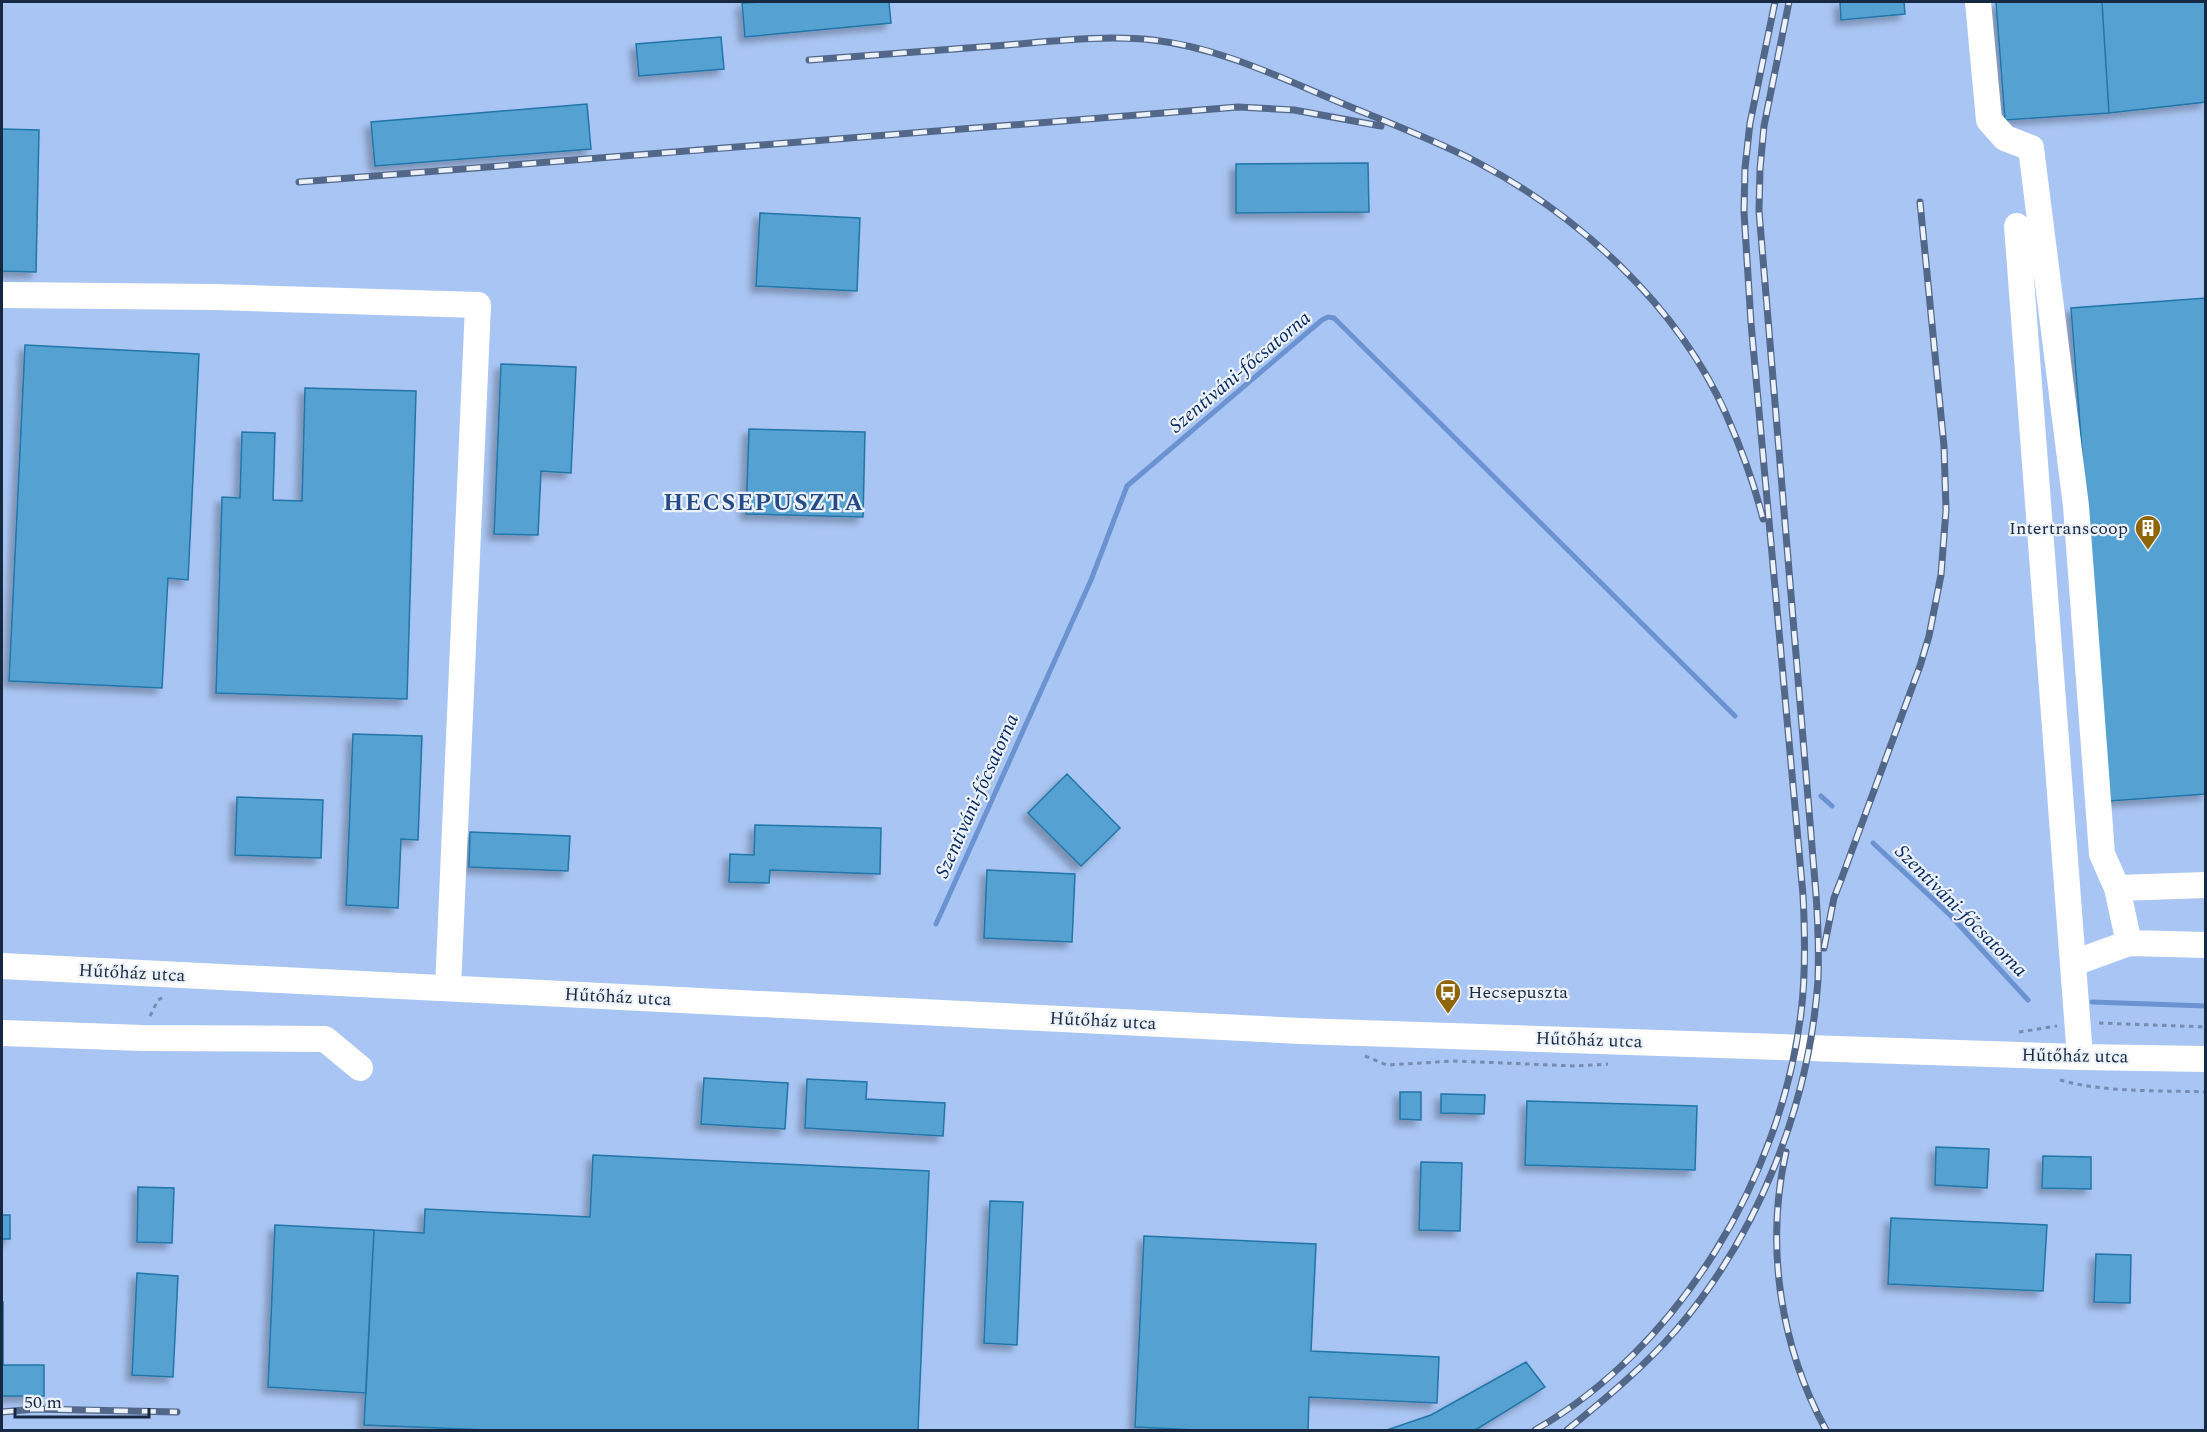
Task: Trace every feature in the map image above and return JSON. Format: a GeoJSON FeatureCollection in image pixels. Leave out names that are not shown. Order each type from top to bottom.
{"type":"FeatureCollection","features":[{"type":"Feature","properties":{"kind":"street"},"geometry":{"type":"LineString","coordinates":[[1978,2],[1989,120],[2005,138],[2031,148],[2076,506],[2102,854],[2117,888],[2129,943]]}},
{"type":"Feature","properties":{"kind":"street"},"geometry":{"type":"LineString","coordinates":[[2018,226],[2080,1057]]}},
{"type":"Feature","properties":{"kind":"street"},"geometry":{"type":"LineString","coordinates":[[2,295],[214,297],[478,305],[448,988]]}},
{"type":"Feature","properties":{"kind":"street"},"geometry":{"type":"LineString","coordinates":[[2117,888],[2205,885]]}},
{"type":"Feature","properties":{"kind":"street"},"geometry":{"type":"LineString","coordinates":[[2074,963],[2129,943],[2205,945]]}},
{"type":"Feature","properties":{"kind":"street","name":"Hűtőház utca"},"geometry":{"type":"LineString","coordinates":[[2,966],[1300,1030],[2080,1057],[2205,1059]]}},
{"type":"Feature","properties":{"kind":"street"},"geometry":{"type":"LineString","coordinates":[[2,1033],[143,1038],[325,1039],[360,1068]]}},
{"type":"Feature","properties":{"kind":"shaded area"},"geometry":{"type":"Polygon","coordinates":[[[2,2],[2205,2],[2205,1430],[2,1430],[2,2]]]}},
{"type":"Feature","properties":{"kind":"building"},"geometry":{"type":"Polygon","coordinates":[[[889,2],[891,23],[745,37],[742,3],[889,2]]]}},
{"type":"Feature","properties":{"kind":"building"},"geometry":{"type":"Polygon","coordinates":[[[1840,2],[1904,2],[1905,14],[1841,20],[1840,2]]]}},
{"type":"Feature","properties":{"kind":"building"},"geometry":{"type":"Polygon","coordinates":[[[1996,2],[2102,2],[2109,113],[2005,120],[1996,2]]]}},
{"type":"Feature","properties":{"kind":"building"},"geometry":{"type":"Polygon","coordinates":[[[2102,2],[2206,2],[2206,102],[2109,113],[2102,2]]]}},
{"type":"Feature","properties":{"kind":"building"},"geometry":{"type":"Polygon","coordinates":[[[721,37],[724,69],[639,76],[636,44],[721,37]]]}},
{"type":"Feature","properties":{"kind":"building"},"geometry":{"type":"Polygon","coordinates":[[[587,104],[591,149],[375,166],[371,122],[587,104]]]}},
{"type":"Feature","properties":{"kind":"building"},"geometry":{"type":"Polygon","coordinates":[[[2,129],[39,130],[36,272],[2,271],[2,129]]]}},
{"type":"Feature","properties":{"kind":"building"},"geometry":{"type":"Polygon","coordinates":[[[1368,163],[1369,212],[1236,213],[1236,164],[1368,163]]]}},
{"type":"Feature","properties":{"kind":"building"},"geometry":{"type":"Polygon","coordinates":[[[760,213],[860,218],[857,291],[756,286],[760,213]]]}},
{"type":"Feature","properties":{"kind":"building","name":"Intertranscoop"},"geometry":{"type":"Polygon","coordinates":[[[2206,298],[2206,794],[2109,801],[2071,308],[2206,298]]]}},
{"type":"Feature","properties":{"kind":"building"},"geometry":{"type":"Polygon","coordinates":[[[25,345],[199,354],[188,580],[168,578],[162,688],[9,681],[25,345]]]}},
{"type":"Feature","properties":{"kind":"building"},"geometry":{"type":"Polygon","coordinates":[[[501,364],[576,367],[571,473],[541,471],[538,535],[494,534],[501,364]]]}},
{"type":"Feature","properties":{"kind":"building"},"geometry":{"type":"Polygon","coordinates":[[[305,388],[416,391],[407,699],[216,693],[222,497],[240,498],[242,432],[275,433],[273,500],[302,501],[305,388]]]}},
{"type":"Feature","properties":{"kind":"building"},"geometry":{"type":"Polygon","coordinates":[[[749,429],[865,432],[863,517],[746,514],[749,429]]]}},
{"type":"Feature","properties":{"kind":"building"},"geometry":{"type":"Polygon","coordinates":[[[353,734],[422,736],[418,840],[401,839],[398,908],[346,905],[353,734]]]}},
{"type":"Feature","properties":{"kind":"building"},"geometry":{"type":"Polygon","coordinates":[[[1067,774],[1120,828],[1081,866],[1028,813],[1067,774]]]}},
{"type":"Feature","properties":{"kind":"building"},"geometry":{"type":"Polygon","coordinates":[[[237,797],[323,800],[321,858],[235,855],[237,797]]]}},
{"type":"Feature","properties":{"kind":"building"},"geometry":{"type":"Polygon","coordinates":[[[755,825],[881,828],[880,874],[770,870],[769,883],[729,882],[730,854],[754,855],[755,825]]]}},
{"type":"Feature","properties":{"kind":"building"},"geometry":{"type":"Polygon","coordinates":[[[470,832],[570,836],[568,871],[469,867],[470,832]]]}},
{"type":"Feature","properties":{"kind":"building"},"geometry":{"type":"Polygon","coordinates":[[[987,870],[1075,874],[1072,942],[984,938],[987,870]]]}},
{"type":"Feature","properties":{"kind":"building"},"geometry":{"type":"Polygon","coordinates":[[[704,1078],[788,1083],[785,1129],[701,1124],[704,1078]]]}},
{"type":"Feature","properties":{"kind":"building"},"geometry":{"type":"Polygon","coordinates":[[[807,1079],[867,1082],[866,1099],[945,1103],[943,1136],[805,1128],[807,1079]]]}},
{"type":"Feature","properties":{"kind":"building"},"geometry":{"type":"Polygon","coordinates":[[[1400,1092],[1421,1092],[1421,1120],[1400,1119],[1400,1092]]]}},
{"type":"Feature","properties":{"kind":"building"},"geometry":{"type":"Polygon","coordinates":[[[1441,1094],[1485,1095],[1484,1114],[1441,1113],[1441,1094]]]}},
{"type":"Feature","properties":{"kind":"building"},"geometry":{"type":"Polygon","coordinates":[[[1527,1101],[1697,1106],[1695,1170],[1525,1165],[1527,1101]]]}},
{"type":"Feature","properties":{"kind":"building"},"geometry":{"type":"Polygon","coordinates":[[[1936,1147],[1989,1149],[1987,1188],[1935,1185],[1936,1147]]]}},
{"type":"Feature","properties":{"kind":"building"},"geometry":{"type":"Polygon","coordinates":[[[593,1155],[929,1171],[918,1430],[488,1430],[364,1425],[374,1230],[424,1233],[425,1209],[590,1217],[593,1155]]]}},
{"type":"Feature","properties":{"kind":"building"},"geometry":{"type":"Polygon","coordinates":[[[2043,1156],[2091,1157],[2091,1189],[2042,1188],[2043,1156]]]}},
{"type":"Feature","properties":{"kind":"building"},"geometry":{"type":"Polygon","coordinates":[[[1421,1162],[1462,1163],[1460,1231],[1419,1230],[1421,1162]]]}},
{"type":"Feature","properties":{"kind":"building"},"geometry":{"type":"Polygon","coordinates":[[[138,1187],[174,1188],[172,1243],[137,1242],[138,1187]]]}},
{"type":"Feature","properties":{"kind":"building"},"geometry":{"type":"Polygon","coordinates":[[[990,1201],[1023,1202],[1017,1345],[984,1343],[990,1201]]]}},
{"type":"Feature","properties":{"kind":"building"},"geometry":{"type":"Polygon","coordinates":[[[2,1215],[10,1215],[10,1239],[2,1239],[2,1215]]]}},
{"type":"Feature","properties":{"kind":"building"},"geometry":{"type":"Polygon","coordinates":[[[1891,1218],[2047,1225],[2043,1291],[1888,1284],[1891,1218]]]}},
{"type":"Feature","properties":{"kind":"building"},"geometry":{"type":"Polygon","coordinates":[[[275,1225],[374,1230],[366,1393],[268,1387],[275,1225]]]}},
{"type":"Feature","properties":{"kind":"building"},"geometry":{"type":"Polygon","coordinates":[[[1144,1236],[1316,1244],[1311,1351],[1439,1357],[1437,1403],[1309,1397],[1308,1430],[1196,1430],[1135,1427],[1144,1236]]]}},
{"type":"Feature","properties":{"kind":"building"},"geometry":{"type":"Polygon","coordinates":[[[2096,1254],[2131,1255],[2130,1303],[2094,1302],[2096,1254]]]}},
{"type":"Feature","properties":{"kind":"building"},"geometry":{"type":"Polygon","coordinates":[[[137,1273],[178,1276],[173,1377],[132,1375],[137,1273]]]}},
{"type":"Feature","properties":{"kind":"building"},"geometry":{"type":"Polygon","coordinates":[[[2,1302],[3,1365],[44,1365],[44,1396],[2,1396],[2,1302]]]}},
{"type":"Feature","properties":{"kind":"building"},"geometry":{"type":"Polygon","coordinates":[[[1526,1362],[1545,1387],[1477,1429],[1387,1430],[1431,1415],[1526,1362]]]}},
{"type":"Feature","properties":{"kind":"waterway","name":"Szentiváni-főcsatorna"},"geometry":{"type":"LineString","coordinates":[[936,924],[1091,580],[1127,486],[1328,317],[1334,318],[1735,716]]}},
{"type":"Feature","properties":{"kind":"waterway","name":"Szentiváni-főcsatorna"},"geometry":{"type":"LineString","coordinates":[[1821,796],[1832,806]]}},
{"type":"Feature","properties":{"kind":"waterway","name":"Szentiváni-főcsatorna"},"geometry":{"type":"LineString","coordinates":[[1873,843],[1950,915],[2028,1000]]}},
{"type":"Feature","properties":{"kind":"waterway","name":"Szentiváni-főcsatorna"},"geometry":{"type":"LineString","coordinates":[[2092,1002],[2206,1006]]}},
{"type":"Feature","properties":{"kind":"railway"},"geometry":{"type":"LineString","coordinates":[[1535,1430],[1587,1395],[1635,1353],[1678,1305],[1715,1252],[1746,1195],[1771,1136],[1790,1075],[1801,1013],[1805,954],[1803,895],[1751,323],[1744,212],[1745,168],[1750,123],[1775,2]]}},
{"type":"Feature","properties":{"kind":"railway"},"geometry":{"type":"LineString","coordinates":[[1567,1430],[1624,1382],[1677,1329],[1706,1292],[1732,1252],[1775,1165],[1804,1074],[1813,1027],[1818,980],[1816,894],[1759,211],[1764,126],[1789,2]]}},
{"type":"Feature","properties":{"kind":"railway"},"geometry":{"type":"LineString","coordinates":[[809,60],[1080,39],[1153,40],[1179,44],[1228,57],[1459,153],[1514,183],[1551,208],[1622,267],[1653,301],[1681,336],[1706,374],[1737,440],[1763,519]]}},
{"type":"Feature","properties":{"kind":"railway"},"geometry":{"type":"LineString","coordinates":[[299,182],[1238,107],[1294,110],[1381,126]]}},
{"type":"Feature","properties":{"kind":"railway"},"geometry":{"type":"LineString","coordinates":[[1824,948],[1834,898],[1920,666],[1929,636],[1941,575],[1946,510],[1944,446],[1920,202]]}},
{"type":"Feature","properties":{"kind":"railway"},"geometry":{"type":"LineString","coordinates":[[1786,1152],[1777,1223],[1777,1259],[1781,1295],[1797,1364],[1826,1430]]}},
{"type":"Feature","properties":{"kind":"railway"},"geometry":{"type":"LineString","coordinates":[[2,1412],[35,1409],[177,1412]]}},
{"type":"Feature","properties":{"kind":"place","name":"Intertranscoop"},"geometry":{"type":"Point","coordinates":[2148,551]}},
{"type":"Feature","properties":{"kind":"place","name":"Hecsepuszta"},"geometry":{"type":"Point","coordinates":[1448,1015]}},
{"type":"Feature","properties":{"kind":"district","name":"HECSEPUSZTA"},"geometry":{"type":"Point","coordinates":[764,503]}}]}
